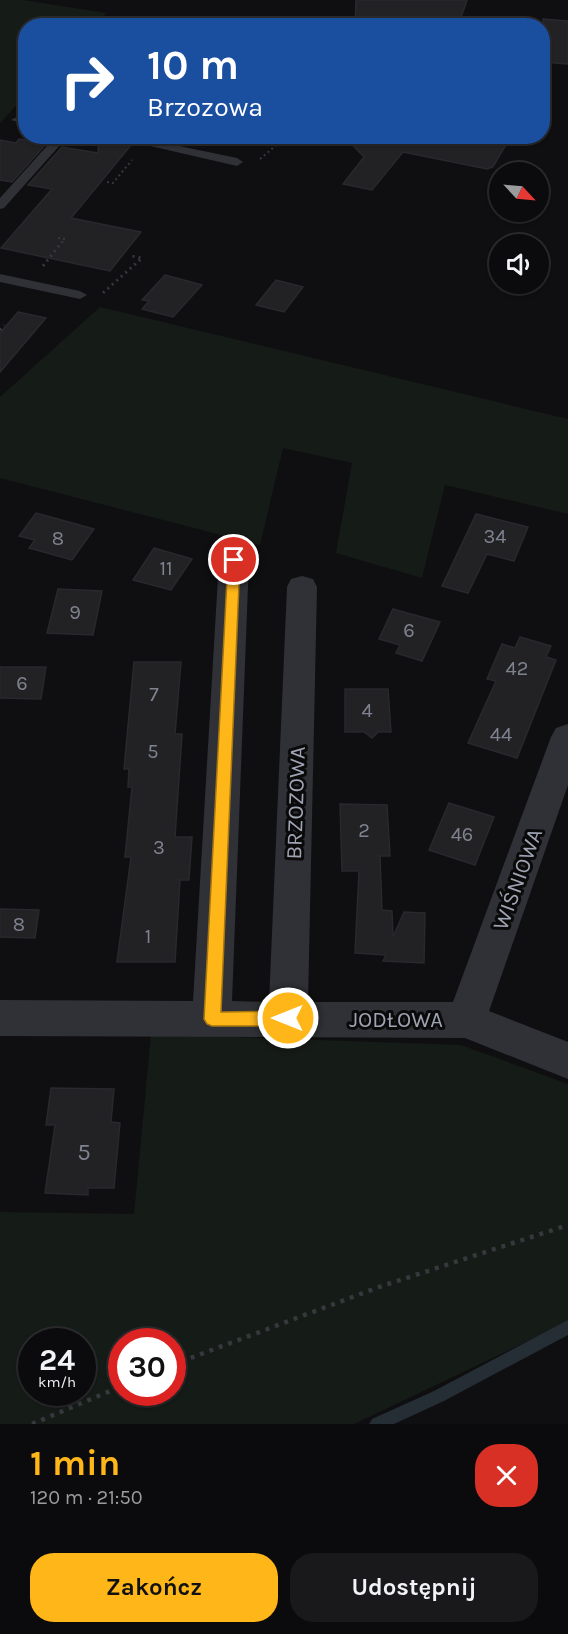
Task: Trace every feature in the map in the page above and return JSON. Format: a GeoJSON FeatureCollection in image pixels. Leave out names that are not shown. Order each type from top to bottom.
{"type":"FeatureCollection","features":[{"type":"Feature","properties":{"kind":"street"},"geometry":{"type":"LineString","coordinates":[[212,1019],[234,560]]}},
{"type":"Feature","properties":{"kind":"street","name":"BRZOZOWA"},"geometry":{"type":"LineString","coordinates":[[288,1018],[302,587]]}},
{"type":"Feature","properties":{"kind":"street","name":"WIŚNIOWA"},"geometry":{"type":"LineString","coordinates":[[466,1020],[568,737]]}},
{"type":"Feature","properties":{"kind":"street","name":"JODŁOWA"},"geometry":{"type":"LineString","coordinates":[[0,1018],[466,1020],[568,1061]]}},
{"type":"Feature","properties":{"kind":"lane"},"geometry":{"type":"LineString","coordinates":[[0,205],[56,144]]}},
{"type":"Feature","properties":{"kind":"lane"},"geometry":{"type":"LineString","coordinates":[[147,144],[237,162]]}},
{"type":"Feature","properties":{"kind":"lane"},"geometry":{"type":"LineString","coordinates":[[0,278],[80,295]]}},
{"type":"Feature","properties":{"kind":"path"},"geometry":{"type":"LineString","coordinates":[[107,182],[113,183],[147,144]]}},
{"type":"Feature","properties":{"kind":"path"},"geometry":{"type":"LineString","coordinates":[[237,162],[254,165],[278,144]]}},
{"type":"Feature","properties":{"kind":"path"},"geometry":{"type":"LineString","coordinates":[[29,284],[65,239],[58,238]]}},
{"type":"Feature","properties":{"kind":"path"},"geometry":{"type":"LineString","coordinates":[[80,295],[99,297],[142,258],[131,255]]}},
{"type":"Feature","properties":{"kind":"path"},"geometry":{"type":"LineString","coordinates":[[0,330],[4,326]]}},
{"type":"Feature","properties":{"kind":"path"},"geometry":{"type":"LineString","coordinates":[[186,1360],[379,1287],[568,1225]]}},
{"type":"Feature","properties":{"kind":"path"},"geometry":{"type":"LineString","coordinates":[[32,1424],[108,1392]]}},
{"type":"Feature","properties":{"kind":"shaded area"},"geometry":{"type":"Polygon","coordinates":[[[0,0],[23,0],[106,13],[101,18],[18,18],[18,104],[0,123],[0,0]]]}},
{"type":"Feature","properties":{"kind":"shaded area"},"geometry":{"type":"Polygon","coordinates":[[[100,307],[568,419],[568,514],[445,485],[422,578],[336,553],[352,463],[283,448],[260,545],[0,478],[0,397],[100,307]]]}},
{"type":"Feature","properties":{"kind":"shaded area"},"geometry":{"type":"Polygon","coordinates":[[[151,1034],[461,1045],[568,1084],[568,1322],[354,1424],[0,1424],[0,1212],[134,1214],[151,1034]]]}},
{"type":"Feature","properties":{"kind":"building"},"geometry":{"type":"Polygon","coordinates":[[[356,0],[467,0],[461,18],[355,18],[356,0]]]}},
{"type":"Feature","properties":{"kind":"building"},"geometry":{"type":"Polygon","coordinates":[[[550,20],[568,21],[568,64],[550,63],[550,20]]]}},
{"type":"Feature","properties":{"kind":"building"},"geometry":{"type":"Polygon","coordinates":[[[0,140],[16,143],[18,140],[18,144],[46,144],[12,182],[0,180],[0,140]]]}},
{"type":"Feature","properties":{"kind":"building"},"geometry":{"type":"Polygon","coordinates":[[[99,144],[132,144],[71,218],[141,232],[110,271],[1,248],[52,189],[28,185],[62,147],[98,153],[99,144]]]}},
{"type":"Feature","properties":{"kind":"building"},"geometry":{"type":"Polygon","coordinates":[[[352,144],[506,144],[496,162],[489,162],[487,169],[403,152],[372,190],[343,184],[364,157],[352,144]]]}},
{"type":"Feature","properties":{"kind":"building"},"geometry":{"type":"Polygon","coordinates":[[[165,275],[202,285],[173,317],[142,309],[149,301],[142,300],[165,275]]]}},
{"type":"Feature","properties":{"kind":"building"},"geometry":{"type":"Polygon","coordinates":[[[276,280],[303,287],[284,312],[256,305],[276,280]]]}},
{"type":"Feature","properties":{"kind":"building"},"geometry":{"type":"Polygon","coordinates":[[[18,312],[46,318],[0,372],[0,333],[18,312]]]}},
{"type":"Feature","properties":{"kind":"building"},"geometry":{"type":"Polygon","coordinates":[[[36,513],[94,529],[72,560],[29,548],[35,540],[19,536],[36,513]]]}},
{"type":"Feature","properties":{"kind":"building"},"geometry":{"type":"Polygon","coordinates":[[[476,514],[528,527],[514,561],[487,554],[468,593],[442,586],[476,514]]]}},
{"type":"Feature","properties":{"kind":"building"},"geometry":{"type":"Polygon","coordinates":[[[154,548],[192,559],[171,590],[133,580],[154,548]]]}},
{"type":"Feature","properties":{"kind":"building"},"geometry":{"type":"Polygon","coordinates":[[[58,589],[102,591],[93,635],[47,633],[58,589]]]}},
{"type":"Feature","properties":{"kind":"building"},"geometry":{"type":"Polygon","coordinates":[[[393,609],[440,622],[422,661],[396,653],[400,645],[379,639],[393,609]]]}},
{"type":"Feature","properties":{"kind":"building"},"geometry":{"type":"Polygon","coordinates":[[[520,637],[551,646],[546,657],[556,660],[517,758],[468,743],[496,681],[487,679],[502,644],[515,648],[520,637]]]}},
{"type":"Feature","properties":{"kind":"building"},"geometry":{"type":"Polygon","coordinates":[[[134,662],[181,662],[175,734],[182,734],[175,837],[192,837],[189,880],[180,880],[175,962],[117,962],[131,857],[125,857],[132,787],[128,787],[129,769],[124,769],[134,662]]]}},
{"type":"Feature","properties":{"kind":"building"},"geometry":{"type":"Polygon","coordinates":[[[0,667],[46,667],[41,699],[0,698],[0,667]]]}},
{"type":"Feature","properties":{"kind":"building"},"geometry":{"type":"Polygon","coordinates":[[[345,689],[388,689],[391,732],[378,732],[372,738],[364,732],[345,732],[345,689]]]}},
{"type":"Feature","properties":{"kind":"building"},"geometry":{"type":"Polygon","coordinates":[[[449,803],[494,817],[475,865],[429,850],[449,803]]]}},
{"type":"Feature","properties":{"kind":"building"},"geometry":{"type":"Polygon","coordinates":[[[340,804],[387,805],[390,856],[380,856],[382,910],[392,911],[393,937],[404,912],[425,913],[424,963],[383,961],[386,955],[355,953],[359,871],[342,871],[340,804]]]}},
{"type":"Feature","properties":{"kind":"building"},"geometry":{"type":"Polygon","coordinates":[[[0,909],[39,910],[35,938],[0,937],[0,909]]]}},
{"type":"Feature","properties":{"kind":"building"},"geometry":{"type":"Polygon","coordinates":[[[51,1088],[114,1089],[111,1122],[120,1123],[114,1188],[88,1188],[88,1195],[45,1193],[55,1125],[46,1125],[51,1088]]]}},
{"type":"Feature","properties":{"kind":"waterway"},"geometry":{"type":"LineString","coordinates":[[377,1424],[439,1396],[568,1327]]}},
{"type":"Feature","properties":{"kind":"route"},"geometry":{"type":"LineString","coordinates":[[234,560],[212,1019],[288,1018]]}}]}
